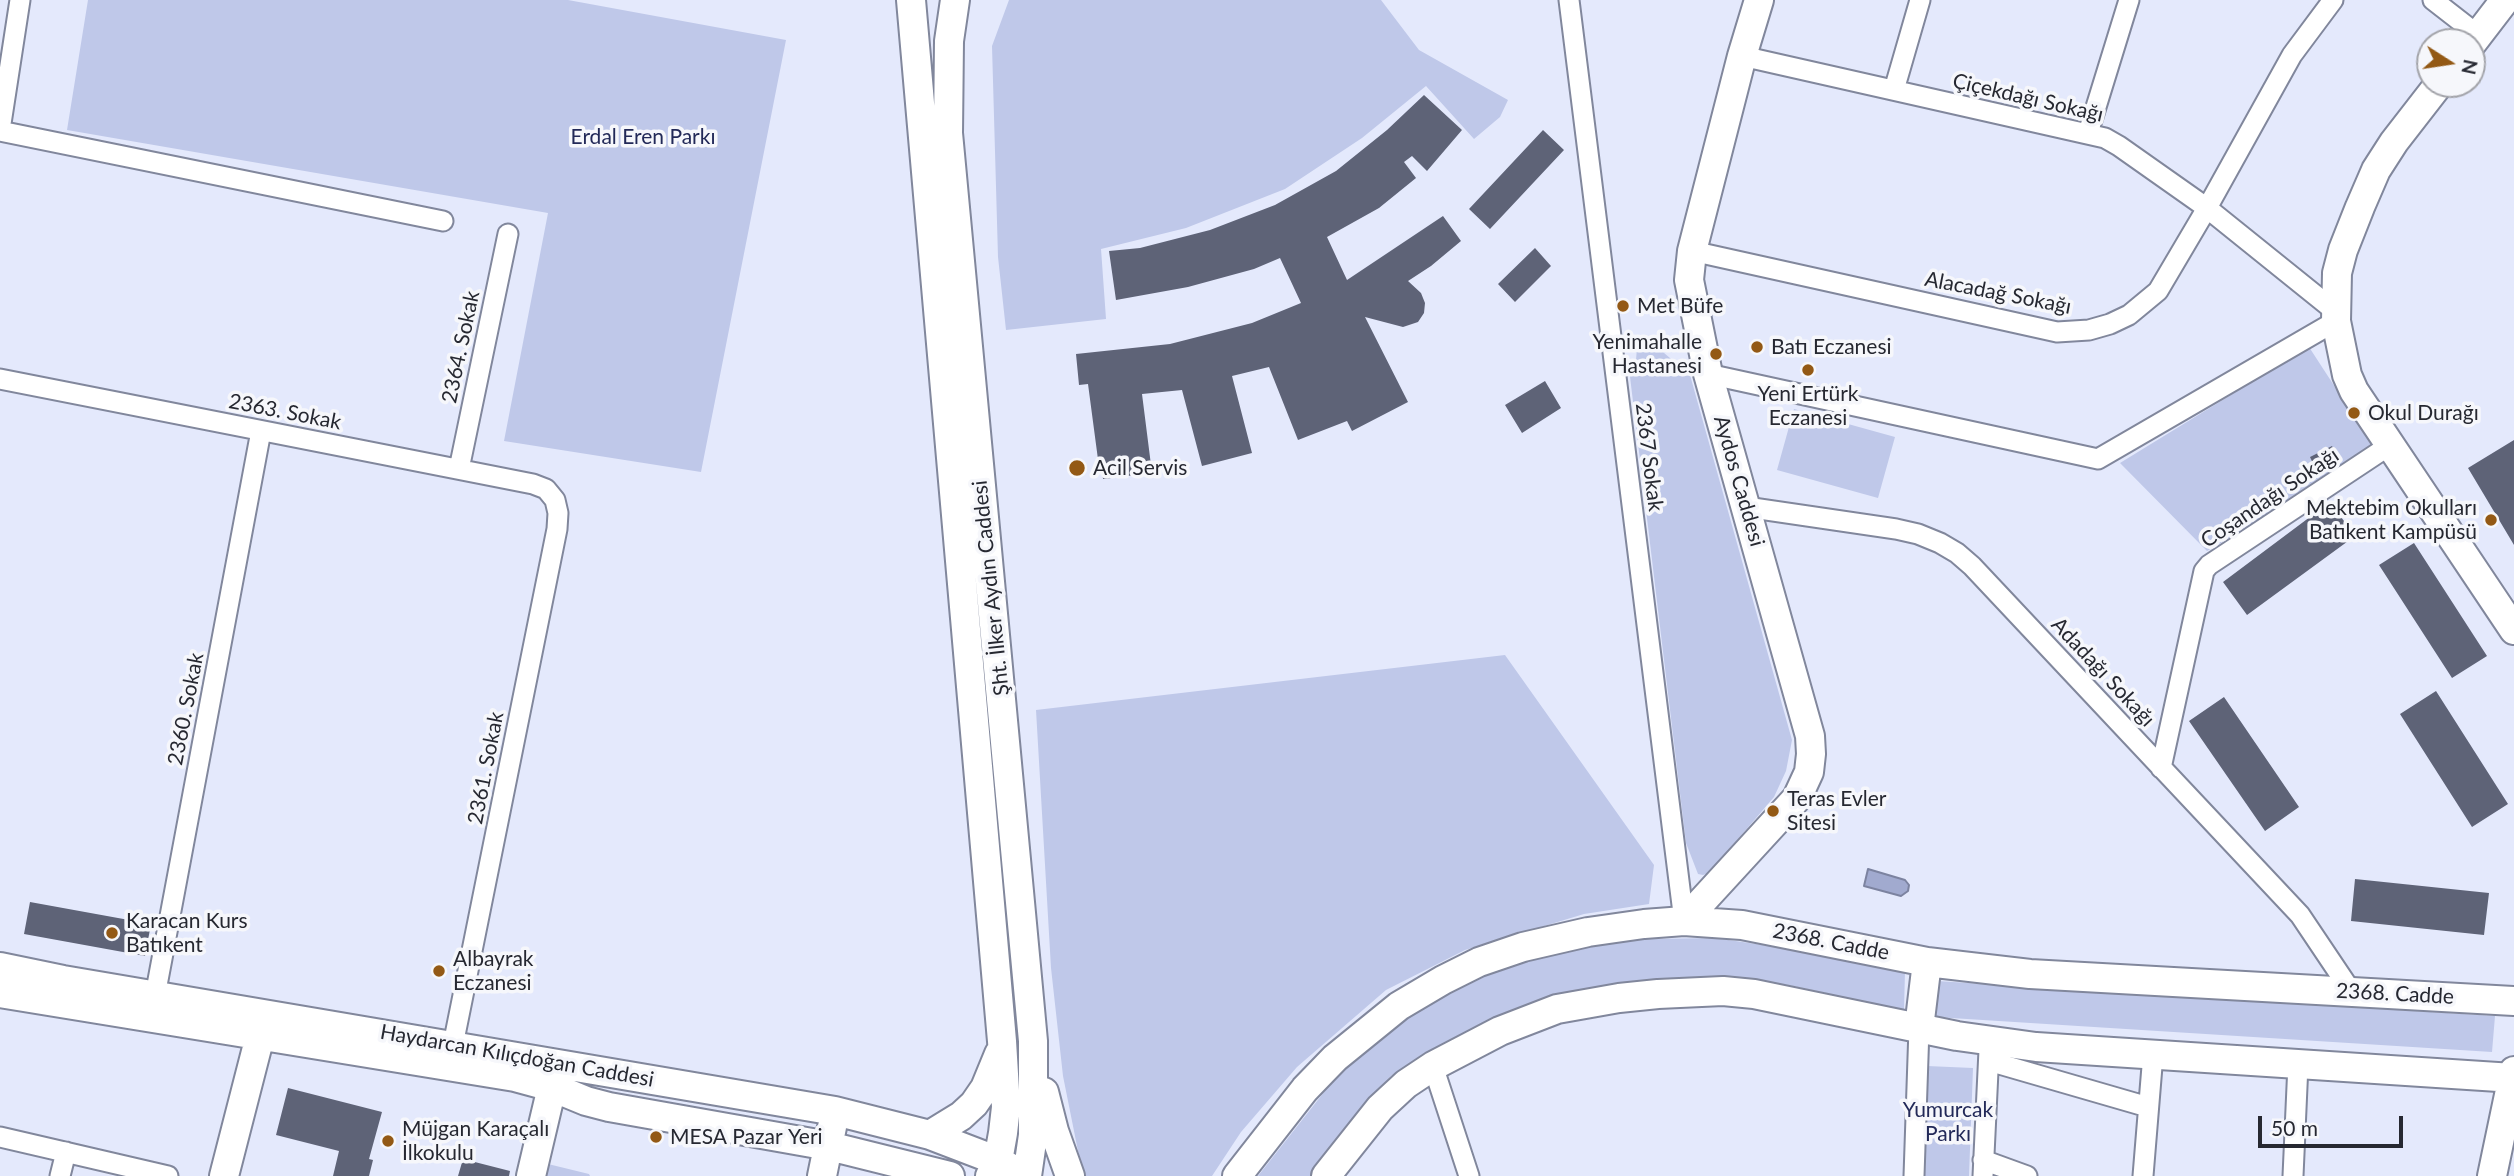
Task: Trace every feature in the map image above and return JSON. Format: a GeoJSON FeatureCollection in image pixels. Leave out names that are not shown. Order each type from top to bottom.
{"type":"FeatureCollection","features":[{"type":"Feature","properties":{"kind":"street"},"geometry":{"type":"LineString","coordinates":[[20,0],[2,100],[0,131],[443,221]]}},
{"type":"Feature","properties":{"kind":"street","name":"Şht. İlker Aydın Caddesi"},"geometry":{"type":"LineString","coordinates":[[911,0],[1002,1041],[1006,1107],[994,1168]]}},
{"type":"Feature","properties":{"kind":"street","name":"Şht. İlker Aydın Caddesi"},"geometry":{"type":"LineString","coordinates":[[955,0],[949,41],[948,133],[1033,1041],[1033,1135],[1026,1176]]}},
{"type":"Feature","properties":{"kind":"street","name":"2367 Sokak"},"geometry":{"type":"LineString","coordinates":[[1569,0],[1684,920]]}},
{"type":"Feature","properties":{"kind":"street","name":"Aydos Caddesi"},"geometry":{"type":"LineString","coordinates":[[1684,920],[1797,797],[1809,772],[1811,754],[1810,737],[1709,373],[1689,280],[1692,251],[1759,0]]}},
{"type":"Feature","properties":{"kind":"street"},"geometry":{"type":"LineString","coordinates":[[1894,90],[1920,0]]}},
{"type":"Feature","properties":{"kind":"street"},"geometry":{"type":"LineString","coordinates":[[2088,133],[2129,0]]}},
{"type":"Feature","properties":{"kind":"street","name":"Alacadağ Sokağı"},"geometry":{"type":"LineString","coordinates":[[1692,251],[2057,332],[2074,332],[2110,324],[2144,305],[2158,291],[2292,55],[2333,0]]}},
{"type":"Feature","properties":{"kind":"street"},"geometry":{"type":"LineString","coordinates":[[2433,0],[2463,28]]}},
{"type":"Feature","properties":{"kind":"street"},"geometry":{"type":"LineString","coordinates":[[2483,28],[2505,0]]}},
{"type":"Feature","properties":{"kind":"street","name":"Çiçekdağı Sokağı"},"geometry":{"type":"LineString","coordinates":[[1742,56],[2088,133],[2119,146],[2207,208],[2336,316]]}},
{"type":"Feature","properties":{"kind":"street"},"geometry":{"type":"LineString","coordinates":[[2428,98],[2376,170],[2360,206],[2337,273],[2336,316],[2347,375],[2354,391],[2514,630]]}},
{"type":"Feature","properties":{"kind":"street","name":"2364. Sokak"},"geometry":{"type":"LineString","coordinates":[[459,469],[508,234]]}},
{"type":"Feature","properties":{"kind":"street"},"geometry":{"type":"LineString","coordinates":[[1709,373],[2098,459],[2336,316]]}},
{"type":"Feature","properties":{"kind":"street","name":"2363. Sokak"},"geometry":{"type":"LineString","coordinates":[[0,380],[533,484],[546,489],[555,500]]}},
{"type":"Feature","properties":{"kind":"street"},"geometry":{"type":"LineString","coordinates":[[947,427],[975,425]]}},
{"type":"Feature","properties":{"kind":"street","name":"2360. Sokak"},"geometry":{"type":"LineString","coordinates":[[155,996],[261,431]]}},
{"type":"Feature","properties":{"kind":"street","name":"Coşandağı Sokağı"},"geometry":{"type":"LineString","coordinates":[[2161,768],[2204,571],[2209,565],[2390,445]]}},
{"type":"Feature","properties":{"kind":"street","name":"2361. Sokak"},"geometry":{"type":"LineString","coordinates":[[453,1045],[557,529],[555,500]]}},
{"type":"Feature","properties":{"kind":"street","name":"Adadağı Sokağı"},"geometry":{"type":"LineString","coordinates":[[1746,507],[1896,529],[1929,538],[1972,566],[2300,915],[2351,992]]}},
{"type":"Feature","properties":{"kind":"street","name":"2368. Cadde"},"geometry":{"type":"LineString","coordinates":[[1237,1176],[1305,1089],[1335,1058],[1399,1006],[1479,962],[1553,939],[1644,924],[1684,920],[1756,927],[1927,962],[2030,974],[2514,1001]]}},
{"type":"Feature","properties":{"kind":"street"},"geometry":{"type":"LineString","coordinates":[[1914,1176],[1919,1028],[1927,962]]}},
{"type":"Feature","properties":{"kind":"street","name":"Haydarcan Kılıçdoğan Caddesi"},"geometry":{"type":"LineString","coordinates":[[0,967],[155,996],[835,1111],[930,1135],[994,1168],[1026,1176]]}},
{"type":"Feature","properties":{"kind":"street","name":"Haydarcan Kılıçdoğan Caddesi"},"geometry":{"type":"LineString","coordinates":[[0,993],[515,1077],[609,1107],[828,1146],[950,1176]]}},
{"type":"Feature","properties":{"kind":"street"},"geometry":{"type":"LineString","coordinates":[[1326,1176],[1380,1108],[1406,1084],[1433,1066],[1500,1031],[1557,1009],[1658,993],[1754,994],[1919,1028],[2148,1107]]}},
{"type":"Feature","properties":{"kind":"street"},"geometry":{"type":"LineString","coordinates":[[224,1176],[260,1036]]}},
{"type":"Feature","properties":{"kind":"street"},"geometry":{"type":"LineString","coordinates":[[930,1135],[961,1116],[974,1104],[995,1067],[1002,1041]]}},
{"type":"Feature","properties":{"kind":"street"},"geometry":{"type":"LineString","coordinates":[[1033,1041],[1054,1131],[1070,1176]]}},
{"type":"Feature","properties":{"kind":"street"},"geometry":{"type":"LineString","coordinates":[[1989,1051],[2153,1054],[2514,1078]]}},
{"type":"Feature","properties":{"kind":"street"},"geometry":{"type":"LineString","coordinates":[[1989,1051],[1983,1168],[2027,1176]]}},
{"type":"Feature","properties":{"kind":"street"},"geometry":{"type":"LineString","coordinates":[[2143,1176],[2153,1054]]}},
{"type":"Feature","properties":{"kind":"street"},"geometry":{"type":"LineString","coordinates":[[2293,1176],[2298,1064]]}},
{"type":"Feature","properties":{"kind":"street"},"geometry":{"type":"LineString","coordinates":[[1433,1066],[1469,1176]]}},
{"type":"Feature","properties":{"kind":"street"},"geometry":{"type":"LineString","coordinates":[[2492,1176],[2514,1070]]}},
{"type":"Feature","properties":{"kind":"street"},"geometry":{"type":"LineString","coordinates":[[531,1176],[552,1087]]}},
{"type":"Feature","properties":{"kind":"street"},"geometry":{"type":"LineString","coordinates":[[822,1176],[835,1111]]}},
{"type":"Feature","properties":{"kind":"street"},"geometry":{"type":"LineString","coordinates":[[0,1137],[168,1176]]}},
{"type":"Feature","properties":{"kind":"street"},"geometry":{"type":"LineString","coordinates":[[60,1176],[66,1152]]}},
{"type":"Feature","properties":{"kind":"green space","name":"Erdal Eren Parkı"},"geometry":{"type":"Polygon","coordinates":[[[88,0],[568,0],[786,40],[701,472],[504,441],[548,213],[67,130],[88,0]]]}},
{"type":"Feature","properties":{"kind":"green space"},"geometry":{"type":"Polygon","coordinates":[[[1009,0],[1381,0],[1419,50],[1508,100],[1500,117],[1474,139],[1426,86],[1362,138],[1285,189],[1186,228],[1101,249],[1106,319],[1006,330],[998,257],[992,46],[1009,0]]]}},
{"type":"Feature","properties":{"kind":"green space"},"geometry":{"type":"Polygon","coordinates":[[[1657,347],[1690,375],[1792,740],[1786,771],[1774,797],[1709,873],[1703,875],[1698,874],[1686,843],[1628,360],[1636,360],[1637,348],[1657,347]]]}},
{"type":"Feature","properties":{"kind":"green space"},"geometry":{"type":"Polygon","coordinates":[[[2309,347],[2374,447],[2349,467],[2207,551],[2120,463],[2309,347]]]}},
{"type":"Feature","properties":{"kind":"green space"},"geometry":{"type":"Polygon","coordinates":[[[1794,409],[1895,437],[1878,498],[1777,470],[1794,409]]]}},
{"type":"Feature","properties":{"kind":"green space"},"geometry":{"type":"Polygon","coordinates":[[[1505,655],[1654,865],[1649,904],[1584,914],[1465,950],[1386,990],[1297,1067],[1241,1132],[1212,1176],[1083,1176],[1063,1076],[1051,968],[1036,710],[1505,655]]]}},
{"type":"Feature","properties":{"kind":"green space"},"geometry":{"type":"Polygon","coordinates":[[[1715,938],[1905,971],[1904,1010],[1788,985],[1739,981],[1600,988],[1529,1005],[1461,1034],[1391,1076],[1311,1176],[1258,1176],[1358,1049],[1419,1008],[1465,983],[1523,961],[1580,948],[1646,939],[1715,938]]]}},
{"type":"Feature","properties":{"kind":"green space"},"geometry":{"type":"Polygon","coordinates":[[[1937,981],[2495,1016],[2492,1052],[1935,1017],[1937,981]]]}},
{"type":"Feature","properties":{"kind":"green space","name":"Yumurcak Parkı"},"geometry":{"type":"Polygon","coordinates":[[[1927,1066],[1973,1068],[1969,1176],[1922,1176],[1927,1066]]]}},
{"type":"Feature","properties":{"kind":"green space"},"geometry":{"type":"Polygon","coordinates":[[[548,1164],[589,1174],[590,1176],[546,1176],[548,1164]]]}},
{"type":"Feature","properties":{"kind":"shaded area"},"geometry":{"type":"Polygon","coordinates":[[[1868,869],[1905,880],[1909,885],[1908,891],[1901,896],[1864,886],[1868,869]]]}},
{"type":"Feature","properties":{"kind":"building"},"geometry":{"type":"Polygon","coordinates":[[[1424,95],[1462,130],[1427,171],[1412,156],[1404,162],[1416,178],[1379,208],[1327,237],[1347,280],[1443,216],[1461,241],[1408,281],[1421,293],[1425,303],[1424,313],[1418,322],[1403,327],[1365,317],[1408,402],[1352,431],[1347,421],[1298,440],[1269,367],[1232,376],[1252,453],[1202,466],[1182,390],[1142,394],[1152,473],[1103,479],[1088,384],[1079,385],[1076,354],[1170,344],[1252,323],[1301,303],[1280,258],[1254,269],[1188,287],[1116,300],[1109,251],[1140,248],[1210,230],[1275,205],[1336,171],[1387,130],[1424,95]]]}},
{"type":"Feature","properties":{"kind":"building"},"geometry":{"type":"Polygon","coordinates":[[[1543,130],[1564,150],[1490,229],[1469,209],[1543,130]]]}},
{"type":"Feature","properties":{"kind":"building"},"geometry":{"type":"Polygon","coordinates":[[[1535,248],[1551,266],[1515,302],[1498,284],[1535,248]]]}},
{"type":"Feature","properties":{"kind":"building"},"geometry":{"type":"Polygon","coordinates":[[[1545,381],[1561,408],[1522,433],[1505,405],[1545,381]]]}},
{"type":"Feature","properties":{"kind":"building"},"geometry":{"type":"Polygon","coordinates":[[[2514,440],[2514,545],[2468,468],[2514,440]]]}},
{"type":"Feature","properties":{"kind":"building"},"geometry":{"type":"Polygon","coordinates":[[[2332,446],[2340,463],[2319,476],[2310,457],[2332,446]]]}},
{"type":"Feature","properties":{"kind":"building"},"geometry":{"type":"Polygon","coordinates":[[[2330,502],[2355,536],[2247,615],[2223,582],[2330,502]]]}},
{"type":"Feature","properties":{"kind":"building"},"geometry":{"type":"Polygon","coordinates":[[[2414,543],[2487,656],[2452,678],[2379,565],[2414,543]]]}},
{"type":"Feature","properties":{"kind":"building"},"geometry":{"type":"Polygon","coordinates":[[[2436,691],[2508,804],[2472,827],[2400,714],[2436,691]]]}},
{"type":"Feature","properties":{"kind":"building"},"geometry":{"type":"Polygon","coordinates":[[[2224,697],[2299,807],[2265,831],[2189,721],[2224,697]]]}},
{"type":"Feature","properties":{"kind":"building"},"geometry":{"type":"Polygon","coordinates":[[[2355,879],[2489,893],[2484,935],[2351,921],[2355,879]]]}},
{"type":"Feature","properties":{"kind":"building"},"geometry":{"type":"Polygon","coordinates":[[[30,902],[151,924],[145,956],[24,934],[30,902]]]}},
{"type":"Feature","properties":{"kind":"building"},"geometry":{"type":"Polygon","coordinates":[[[288,1088],[382,1112],[369,1159],[373,1160],[369,1176],[333,1176],[339,1151],[276,1135],[288,1088]]]}},
{"type":"Feature","properties":{"kind":"building"},"geometry":{"type":"Polygon","coordinates":[[[463,1159],[510,1171],[509,1176],[458,1176],[463,1159]]]}},
{"type":"Feature","properties":{"kind":"place","name":"Met Büfe"},"geometry":{"type":"Point","coordinates":[1623,306]}},
{"type":"Feature","properties":{"kind":"place","name":"Batı Eczanesi"},"geometry":{"type":"Point","coordinates":[1757,347]}},
{"type":"Feature","properties":{"kind":"place","name":"Yenimahalle Hastanesi"},"geometry":{"type":"Point","coordinates":[1716,354]}},
{"type":"Feature","properties":{"kind":"place","name":"Yeni Ertürk Eczanesi"},"geometry":{"type":"Point","coordinates":[1808,370]}},
{"type":"Feature","properties":{"kind":"place","name":"Okul Durağı"},"geometry":{"type":"Point","coordinates":[2354,413]}},
{"type":"Feature","properties":{"kind":"place","name":"Acil Servis"},"geometry":{"type":"Point","coordinates":[1077,468]}},
{"type":"Feature","properties":{"kind":"place","name":"Mektebim Okulları Batıkent Kampüsü"},"geometry":{"type":"Point","coordinates":[2491,520]}},
{"type":"Feature","properties":{"kind":"place","name":"Teras Evler Sitesi"},"geometry":{"type":"Point","coordinates":[1773,811]}},
{"type":"Feature","properties":{"kind":"place","name":"Karacan Kurs Batıkent"},"geometry":{"type":"Point","coordinates":[112,933]}},
{"type":"Feature","properties":{"kind":"place","name":"Albayrak Eczanesi"},"geometry":{"type":"Point","coordinates":[439,971]}},
{"type":"Feature","properties":{"kind":"place","name":"MESA Pazar Yeri"},"geometry":{"type":"Point","coordinates":[656,1137]}},
{"type":"Feature","properties":{"kind":"place","name":"Müjgan Karaçalı İlkokulu"},"geometry":{"type":"Point","coordinates":[388,1141]}}]}
